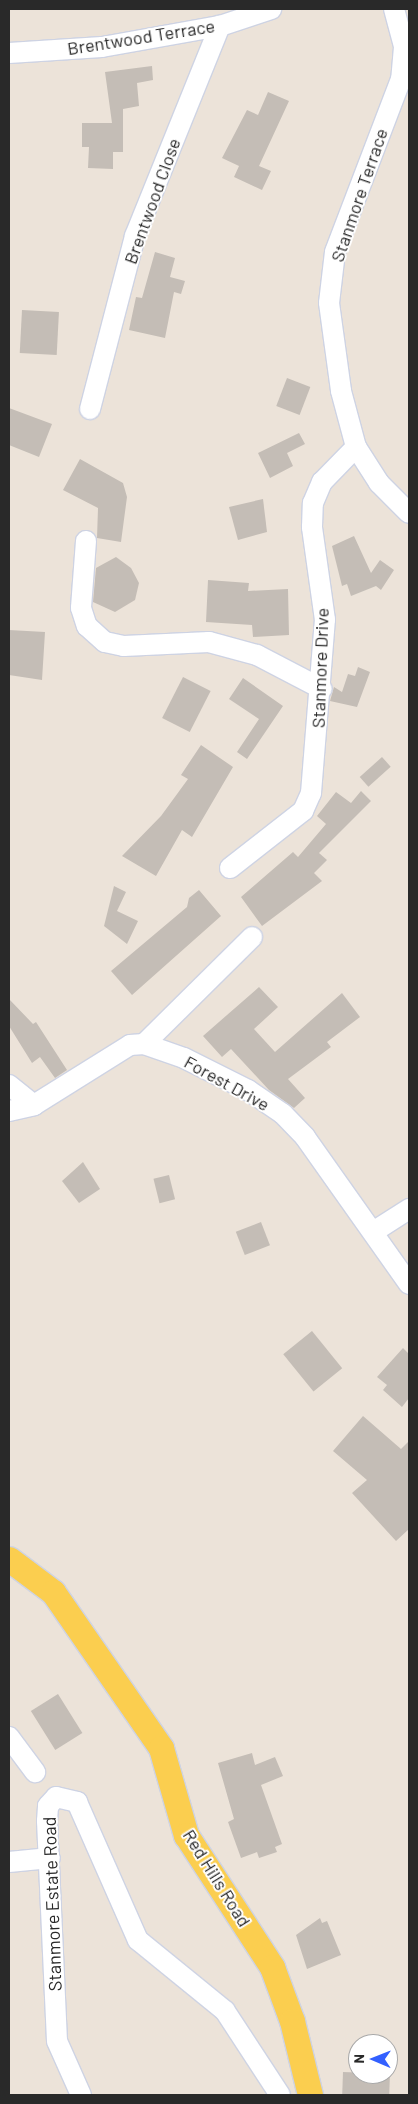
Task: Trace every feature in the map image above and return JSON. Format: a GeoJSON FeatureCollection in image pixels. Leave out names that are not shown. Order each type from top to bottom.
{"type":"FeatureCollection","features":[{"type":"Feature","properties":{"kind":"main road","name":"Red Hills Road"},"geometry":{"type":"LineString","coordinates":[[9,1559],[53,1592],[161,1748],[186,1835],[272,1967],[292,2020],[310,2095]]}},
{"type":"Feature","properties":{"kind":"street","name":"Brentwood Terrace"},"geometry":{"type":"LineString","coordinates":[[9,54],[102,46],[220,26],[271,9]]}},
{"type":"Feature","properties":{"kind":"street","name":"Stanmore Terrace"},"geometry":{"type":"LineString","coordinates":[[394,9],[404,47],[401,79],[335,252],[328,304],[341,391],[356,447],[379,483],[409,513]]}},
{"type":"Feature","properties":{"kind":"street","name":"Brentwood Close"},"geometry":{"type":"LineString","coordinates":[[90,409],[135,236],[220,26]]}},
{"type":"Feature","properties":{"kind":"street","name":"Stanmore Drive"},"geometry":{"type":"LineString","coordinates":[[230,868],[303,811],[312,793],[322,689],[325,620],[312,527],[313,502],[322,482],[356,447]]}},
{"type":"Feature","properties":{"kind":"street"},"geometry":{"type":"LineString","coordinates":[[86,540],[81,608],[87,626],[106,642],[124,646],[209,642],[257,655],[322,689]]}},
{"type":"Feature","properties":{"kind":"street"},"geometry":{"type":"LineString","coordinates":[[9,1111],[34,1105],[118,1051],[144,1044],[252,938]]}},
{"type":"Feature","properties":{"kind":"street","name":"Forest Drive"},"geometry":{"type":"LineString","coordinates":[[144,1044],[248,1090],[283,1114],[305,1137],[409,1284]]}},
{"type":"Feature","properties":{"kind":"street"},"geometry":{"type":"LineString","coordinates":[[9,1086],[34,1105]]}},
{"type":"Feature","properties":{"kind":"street"},"geometry":{"type":"LineString","coordinates":[[373,1232],[409,1209]]}},
{"type":"Feature","properties":{"kind":"street"},"geometry":{"type":"LineString","coordinates":[[9,1737],[35,1772]]}},
{"type":"Feature","properties":{"kind":"street","name":"Stanmore Estate Road"},"geometry":{"type":"LineString","coordinates":[[81,2095],[57,2041],[48,1806],[56,1797],[69,1797],[77,1802],[95,1838],[138,1940],[225,2011],[280,2095]]}},
{"type":"Feature","properties":{"kind":"street"},"geometry":{"type":"LineString","coordinates":[[9,1862],[50,1858]]}},
{"type":"Feature","properties":{"kind":"building"},"geometry":{"type":"Polygon","coordinates":[[[152,66],[153,80],[137,83],[139,106],[123,109],[123,152],[113,152],[113,169],[88,168],[89,147],[82,147],[82,123],[112,123],[105,72],[152,66]]]}},
{"type":"Feature","properties":{"kind":"building"},"geometry":{"type":"Polygon","coordinates":[[[268,92],[289,101],[259,166],[271,171],[262,190],[234,177],[239,166],[222,158],[247,110],[258,115],[268,92]]]}},
{"type":"Feature","properties":{"kind":"building"},"geometry":{"type":"Polygon","coordinates":[[[155,252],[175,258],[170,277],[185,281],[181,294],[174,292],[165,338],[129,330],[136,297],[142,298],[155,252]]]}},
{"type":"Feature","properties":{"kind":"building"},"geometry":{"type":"Polygon","coordinates":[[[22,310],[59,312],[57,355],[20,353],[22,310]]]}},
{"type":"Feature","properties":{"kind":"building"},"geometry":{"type":"Polygon","coordinates":[[[287,378],[310,387],[300,415],[276,406],[287,378]]]}},
{"type":"Feature","properties":{"kind":"building"},"geometry":{"type":"Polygon","coordinates":[[[9,408],[52,424],[39,457],[9,445],[9,408]]]}},
{"type":"Feature","properties":{"kind":"building"},"geometry":{"type":"Polygon","coordinates":[[[299,433],[305,444],[287,453],[293,466],[270,478],[258,453],[299,433]]]}},
{"type":"Feature","properties":{"kind":"building"},"geometry":{"type":"Polygon","coordinates":[[[80,459],[123,483],[127,497],[121,542],[97,538],[98,508],[63,490],[80,459]]]}},
{"type":"Feature","properties":{"kind":"building"},"geometry":{"type":"Polygon","coordinates":[[[263,499],[267,532],[238,540],[229,507],[263,499]]]}},
{"type":"Feature","properties":{"kind":"building"},"geometry":{"type":"Polygon","coordinates":[[[354,536],[371,573],[380,560],[394,570],[381,590],[376,586],[351,596],[347,584],[342,586],[332,546],[354,536]]]}},
{"type":"Feature","properties":{"kind":"building"},"geometry":{"type":"Polygon","coordinates":[[[116,557],[131,568],[139,583],[135,600],[115,612],[93,602],[96,568],[116,557]]]}},
{"type":"Feature","properties":{"kind":"building"},"geometry":{"type":"Polygon","coordinates":[[[208,580],[249,583],[248,591],[288,589],[289,635],[253,637],[252,625],[206,622],[208,580]]]}},
{"type":"Feature","properties":{"kind":"building"},"geometry":{"type":"Polygon","coordinates":[[[9,630],[45,632],[42,680],[9,675],[9,630]]]}},
{"type":"Feature","properties":{"kind":"building"},"geometry":{"type":"Polygon","coordinates":[[[358,667],[370,672],[357,707],[330,701],[334,687],[342,692],[348,674],[355,676],[358,667]]]}},
{"type":"Feature","properties":{"kind":"building"},"geometry":{"type":"Polygon","coordinates":[[[183,677],[211,691],[190,732],[162,718],[183,677]]]}},
{"type":"Feature","properties":{"kind":"building"},"geometry":{"type":"Polygon","coordinates":[[[243,678],[283,706],[247,759],[237,752],[259,719],[229,699],[243,678]]]}},
{"type":"Feature","properties":{"kind":"building"},"geometry":{"type":"Polygon","coordinates":[[[201,745],[233,767],[192,837],[182,830],[156,876],[122,856],[161,816],[188,779],[181,775],[201,745]]]}},
{"type":"Feature","properties":{"kind":"building"},"geometry":{"type":"Polygon","coordinates":[[[382,757],[391,767],[368,787],[360,777],[382,757]]]}},
{"type":"Feature","properties":{"kind":"building"},"geometry":{"type":"Polygon","coordinates":[[[361,791],[371,801],[319,853],[327,860],[314,873],[322,881],[262,926],[241,897],[293,852],[298,857],[326,824],[317,816],[336,792],[351,803],[361,791]]]}},
{"type":"Feature","properties":{"kind":"building"},"geometry":{"type":"Polygon","coordinates":[[[114,886],[126,892],[117,911],[138,921],[127,944],[104,926],[114,886]]]}},
{"type":"Feature","properties":{"kind":"building"},"geometry":{"type":"Polygon","coordinates":[[[199,890],[221,916],[132,995],[111,971],[187,907],[189,898],[199,890]]]}},
{"type":"Feature","properties":{"kind":"building"},"geometry":{"type":"Polygon","coordinates":[[[259,987],[278,1007],[254,1029],[275,1052],[342,993],[360,1017],[327,1042],[331,1047],[288,1079],[305,1098],[294,1108],[269,1090],[231,1049],[222,1057],[203,1036],[259,987]]]}},
{"type":"Feature","properties":{"kind":"building"},"geometry":{"type":"Polygon","coordinates":[[[9,999],[33,1024],[36,1022],[67,1070],[55,1078],[40,1057],[32,1063],[9,1026],[9,999]]]}},
{"type":"Feature","properties":{"kind":"building"},"geometry":{"type":"Polygon","coordinates":[[[83,1162],[100,1189],[79,1203],[62,1181],[83,1162]]]}},
{"type":"Feature","properties":{"kind":"building"},"geometry":{"type":"Polygon","coordinates":[[[169,1175],[175,1199],[160,1203],[153,1179],[169,1175]]]}},
{"type":"Feature","properties":{"kind":"building"},"geometry":{"type":"Polygon","coordinates":[[[261,1222],[270,1245],[245,1255],[236,1232],[261,1222]]]}},
{"type":"Feature","properties":{"kind":"building"},"geometry":{"type":"Polygon","coordinates":[[[312,1331],[342,1368],[313,1392],[283,1354],[312,1331]]]}},
{"type":"Feature","properties":{"kind":"building"},"geometry":{"type":"Polygon","coordinates":[[[403,1348],[409,1354],[409,1398],[402,1407],[383,1390],[387,1385],[377,1377],[403,1348]]]}},
{"type":"Feature","properties":{"kind":"building"},"geometry":{"type":"Polygon","coordinates":[[[363,1416],[401,1449],[409,1441],[409,1529],[396,1541],[352,1493],[367,1480],[333,1451],[363,1416]]]}},
{"type":"Feature","properties":{"kind":"building"},"geometry":{"type":"Polygon","coordinates":[[[58,1694],[82,1733],[55,1750],[31,1711],[58,1694]]]}},
{"type":"Feature","properties":{"kind":"building"},"geometry":{"type":"Polygon","coordinates":[[[252,1753],[255,1765],[275,1757],[283,1776],[261,1785],[282,1844],[275,1847],[277,1852],[259,1858],[257,1852],[241,1858],[228,1822],[234,1819],[218,1763],[252,1753]]]}},
{"type":"Feature","properties":{"kind":"building"},"geometry":{"type":"Polygon","coordinates":[[[320,1918],[322,1923],[327,1921],[341,1955],[307,1969],[296,1935],[320,1918]]]}},
{"type":"Feature","properties":{"kind":"building"},"geometry":{"type":"Polygon","coordinates":[[[343,2072],[348,2072],[348,2084],[390,2084],[389,2095],[342,2095],[343,2072]]]}}]}
